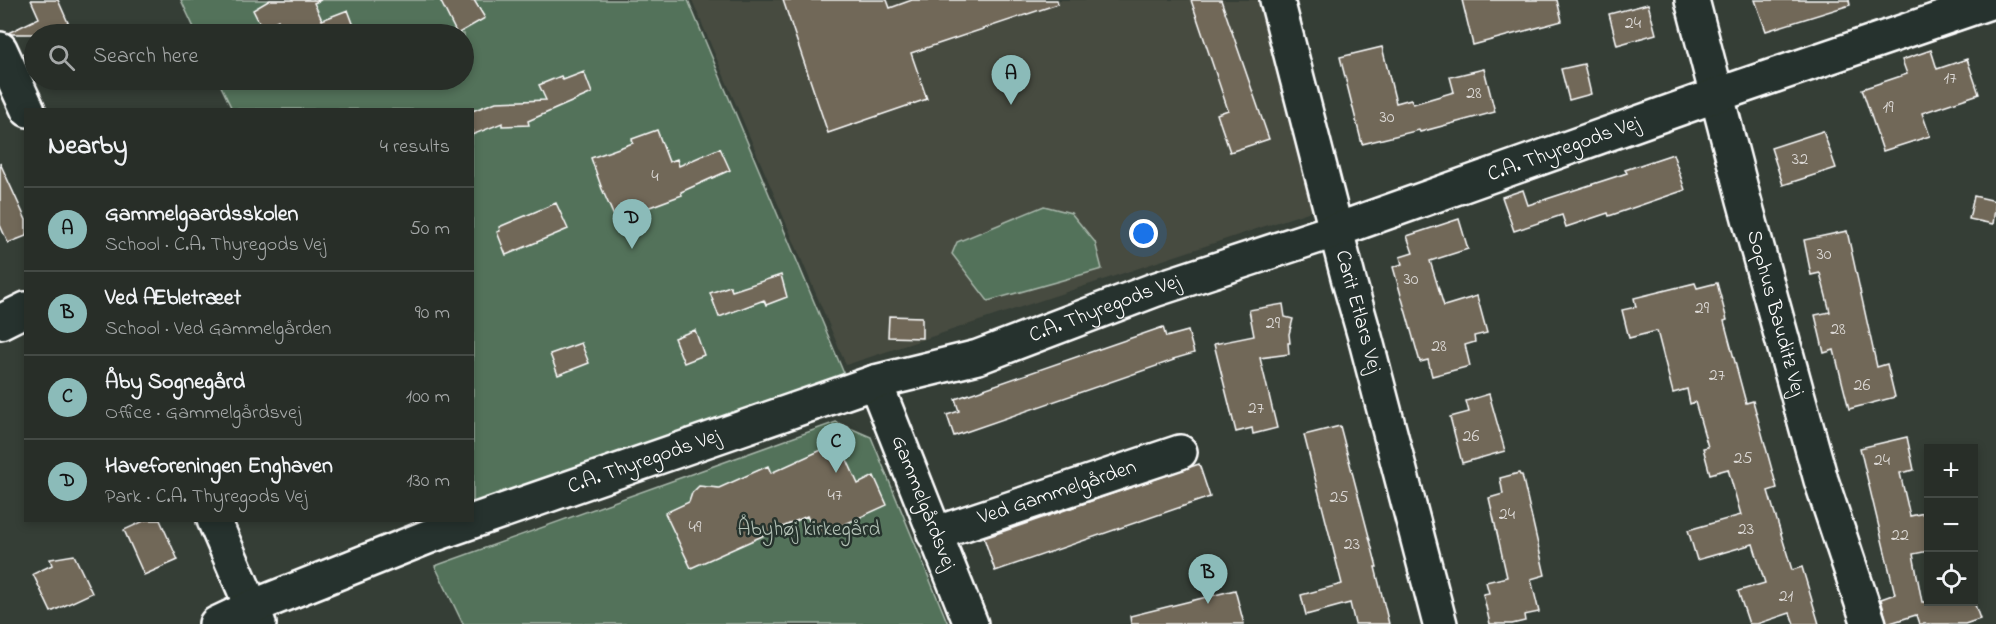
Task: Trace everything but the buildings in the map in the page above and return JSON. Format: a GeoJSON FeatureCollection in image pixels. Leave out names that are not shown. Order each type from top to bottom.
{"type":"FeatureCollection","features":[{"type":"Feature","properties":{"kind":"street","name":"Carit Etlars Vej"},"geometry":{"type":"LineString","coordinates":[[1278,0],[1440,624]]}},
{"type":"Feature","properties":{"kind":"street","name":"Sophus Bauditz Vej"},"geometry":{"type":"LineString","coordinates":[[1692,0],[1821,480],[1869,624]]}},
{"type":"Feature","properties":{"kind":"street","name":"C.A. Thyregods Vej"},"geometry":{"type":"LineString","coordinates":[[474,521],[875,382],[978,357],[1154,290],[1337,230],[1996,0]]}},
{"type":"Feature","properties":{"kind":"street"},"geometry":{"type":"LineString","coordinates":[[0,49],[27,108]]}},
{"type":"Feature","properties":{"kind":"street"},"geometry":{"type":"LineString","coordinates":[[0,322],[24,310]]}},
{"type":"Feature","properties":{"kind":"street","name":"Gammelgårdsvej"},"geometry":{"type":"LineString","coordinates":[[875,382],[971,624]]}},
{"type":"Feature","properties":{"kind":"street","name":"Ved Gammelgården"},"geometry":{"type":"LineString","coordinates":[[934,534],[1180,452]]}},
{"type":"Feature","properties":{"kind":"street"},"geometry":{"type":"LineString","coordinates":[[215,522],[256,616]]}},
{"type":"Feature","properties":{"kind":"street","name":"C.A. Thyregods Vej"},"geometry":{"type":"LineString","coordinates":[[216,624],[256,616],[430,536],[470,522]]}},
{"type":"Feature","properties":{"kind":"shaded area"},"geometry":{"type":"Polygon","coordinates":[[[692,0],[1259,0],[1314,210],[846,365],[692,0]]]}},
{"type":"Feature","properties":{"kind":"green space"},"geometry":{"type":"Polygon","coordinates":[[[181,0],[688,0],[850,388],[474,519],[474,108],[232,108],[223,90],[474,90],[474,24],[192,24],[181,0]]]}},
{"type":"Feature","properties":{"kind":"green space"},"geometry":{"type":"Polygon","coordinates":[[[1044,206],[1071,213],[1095,242],[1102,269],[988,301],[952,254],[957,242],[1044,206]]]}},
{"type":"Feature","properties":{"kind":"green space","name":"Åbyhøj kirkegård"},"geometry":{"type":"Polygon","coordinates":[[[836,422],[871,437],[948,624],[463,624],[435,566],[836,422]]]}},
{"type":"Feature","properties":{"kind":"place","name":"Gammelgaardsskolen"},"geometry":{"type":"Point","coordinates":[1011,105]}},
{"type":"Feature","properties":{"kind":"place","name":"Haveforeningen Enghaven"},"geometry":{"type":"Point","coordinates":[632,249]}},
{"type":"Feature","properties":{"kind":"place","name":"Åby Sognegård"},"geometry":{"type":"Point","coordinates":[836,473]}},
{"type":"Feature","properties":{"kind":"place","name":"Ved Æbletræet"},"geometry":{"type":"Point","coordinates":[1208,604]}}]}
